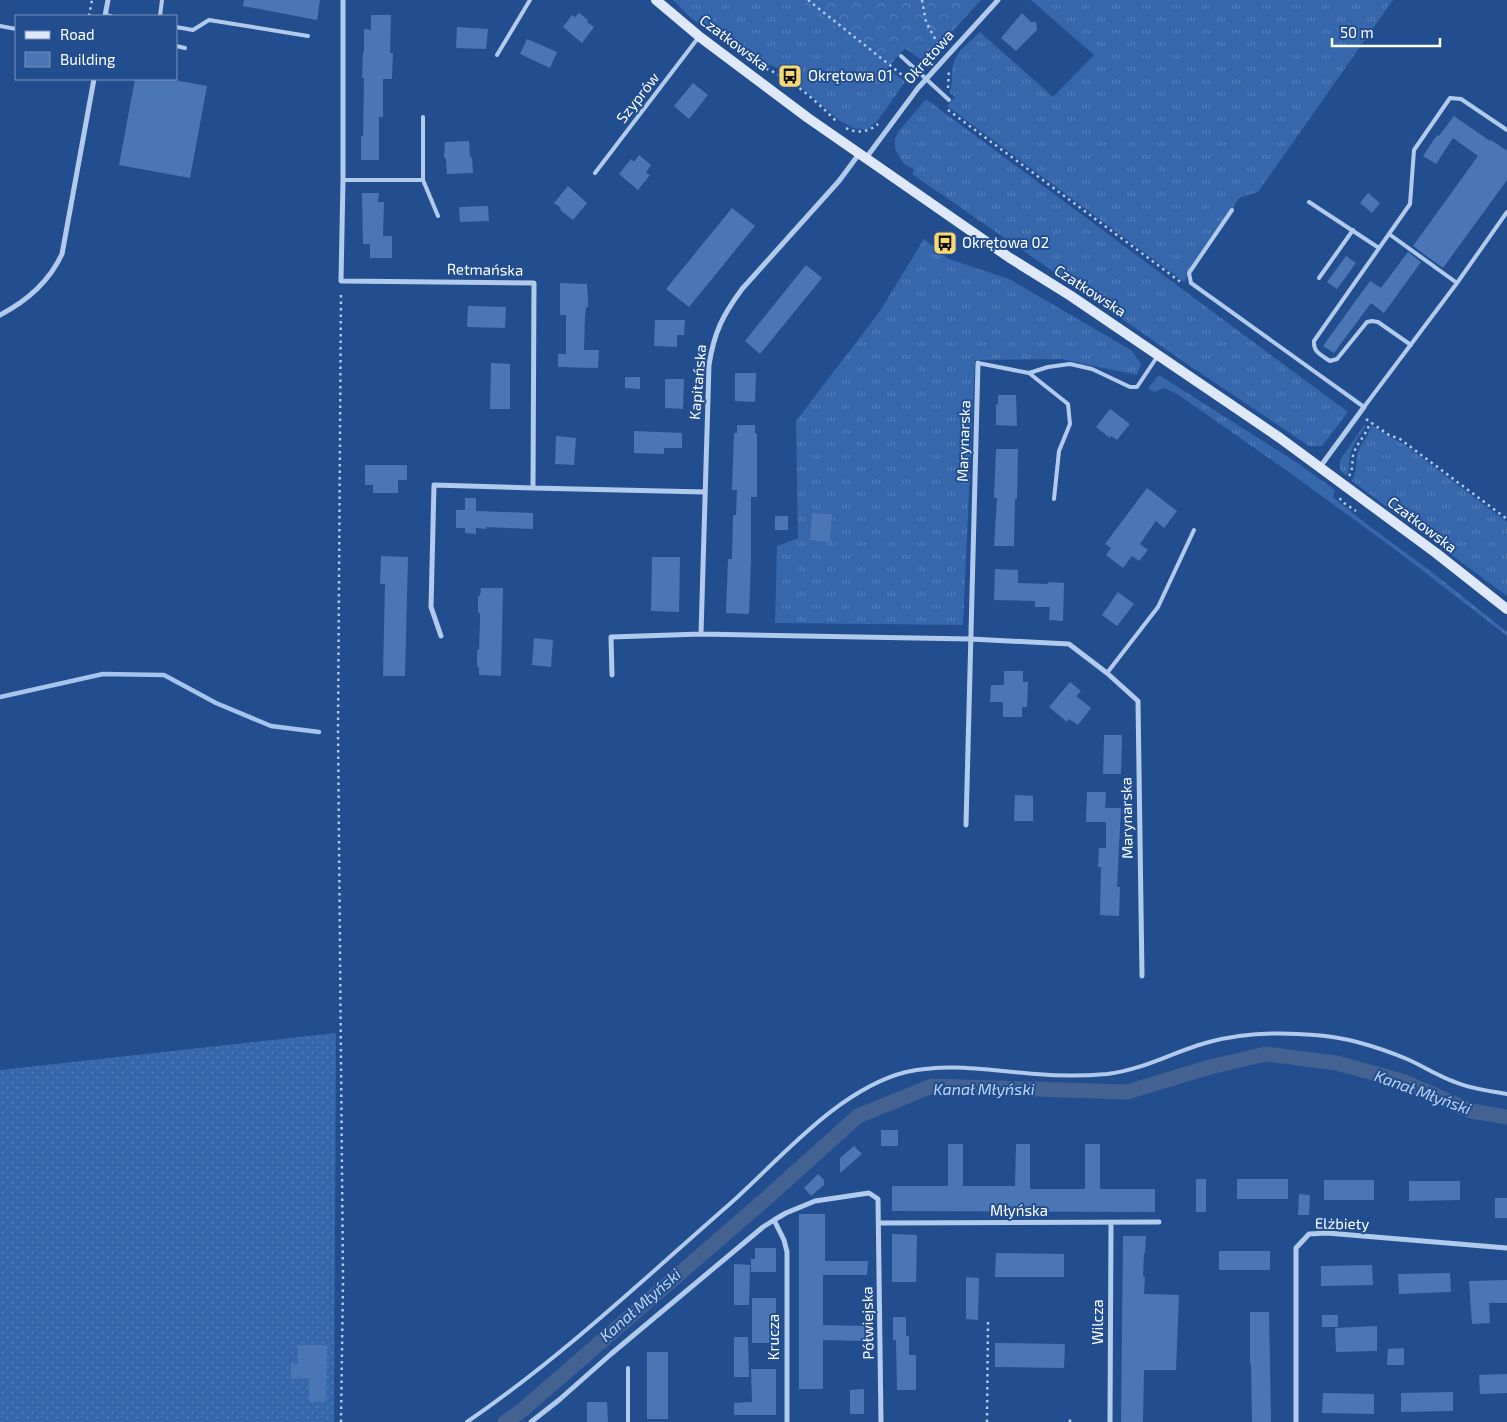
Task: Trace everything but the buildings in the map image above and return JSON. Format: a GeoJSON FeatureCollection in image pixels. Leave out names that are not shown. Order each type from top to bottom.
{"type":"FeatureCollection","features":[{"type":"Feature","properties":{"kind":"street"},"geometry":{"type":"LineString","coordinates":[[107,15],[108,0]]}},
{"type":"Feature","properties":{"kind":"street"},"geometry":{"type":"LineString","coordinates":[[341,282],[343,0]]}},
{"type":"Feature","properties":{"kind":"street","name":"Czatkowska"},"geometry":{"type":"LineString","coordinates":[[656,0],[700,37],[808,118],[1010,258],[1071,296],[1158,355],[1320,468],[1436,553],[1507,609]]}},
{"type":"Feature","properties":{"kind":"street","name":"Okrętowa"},"geometry":{"type":"LineString","coordinates":[[863,156],[918,88],[998,0]]}},
{"type":"Feature","properties":{"kind":"street"},"geometry":{"type":"LineString","coordinates":[[0,315],[33,294],[50,275],[62,254],[94,80]]}},
{"type":"Feature","properties":{"kind":"street","name":"Kapitańska"},"geometry":{"type":"LineString","coordinates":[[701,634],[709,365],[714,339],[729,307],[742,289],[863,156]]}},
{"type":"Feature","properties":{"kind":"street","name":"Retmańska"},"geometry":{"type":"LineString","coordinates":[[341,282],[534,283],[532,488]]}},
{"type":"Feature","properties":{"kind":"street","name":"Marynarska"},"geometry":{"type":"LineString","coordinates":[[966,826],[978,363]]}},
{"type":"Feature","properties":{"kind":"street"},"geometry":{"type":"LineString","coordinates":[[1320,468],[1364,408]]}},
{"type":"Feature","properties":{"kind":"street"},"geometry":{"type":"LineString","coordinates":[[441,636],[431,607],[434,485],[705,492]]}},
{"type":"Feature","properties":{"kind":"street"},"geometry":{"type":"LineString","coordinates":[[612,675],[611,637],[701,634],[971,639]]}},
{"type":"Feature","properties":{"kind":"street","name":"Marynarska"},"geometry":{"type":"LineString","coordinates":[[971,639],[1069,644],[1107,673],[1138,701],[1142,976]]}},
{"type":"Feature","properties":{"kind":"street","name":"Półwiejska"},"geometry":{"type":"LineString","coordinates":[[774,1220],[786,1212],[815,1201],[869,1193],[878,1199],[882,1422]]}},
{"type":"Feature","properties":{"kind":"street"},"geometry":{"type":"LineString","coordinates":[[531,1422],[763,1226],[774,1220]]}},
{"type":"Feature","properties":{"kind":"street","name":"Krucza"},"geometry":{"type":"LineString","coordinates":[[774,1220],[784,1240],[787,1252],[787,1422]]}},
{"type":"Feature","properties":{"kind":"street","name":"Młyńska"},"geometry":{"type":"LineString","coordinates":[[879,1223],[1159,1222]]}},
{"type":"Feature","properties":{"kind":"street","name":"Wilcza"},"geometry":{"type":"LineString","coordinates":[[1110,1422],[1111,1223]]}},
{"type":"Feature","properties":{"kind":"street","name":"Elżbiety"},"geometry":{"type":"LineString","coordinates":[[1296,1422],[1296,1248],[1309,1234],[1327,1233],[1507,1248]]}},
{"type":"Feature","properties":{"kind":"lane"},"geometry":{"type":"LineString","coordinates":[[160,15],[162,0]]}},
{"type":"Feature","properties":{"kind":"lane"},"geometry":{"type":"LineString","coordinates":[[497,55],[530,0]]}},
{"type":"Feature","properties":{"kind":"lane"},"geometry":{"type":"LineString","coordinates":[[178,27],[193,30],[209,20],[308,36]]}},
{"type":"Feature","properties":{"kind":"lane"},"geometry":{"type":"LineString","coordinates":[[0,26],[15,29]]}},
{"type":"Feature","properties":{"kind":"lane","name":"Szyprów"},"geometry":{"type":"LineString","coordinates":[[595,173],[700,37]]}},
{"type":"Feature","properties":{"kind":"lane"},"geometry":{"type":"LineString","coordinates":[[178,46],[185,48]]}},
{"type":"Feature","properties":{"kind":"lane"},"geometry":{"type":"LineString","coordinates":[[901,56],[949,100]]}},
{"type":"Feature","properties":{"kind":"lane"},"geometry":{"type":"LineString","coordinates":[[1411,345],[1378,322],[1372,320],[1366,322],[1337,360],[1330,361],[1315,351],[1313,346],[1314,341],[1410,204],[1414,150],[1450,98],[1461,99],[1507,130]]}},
{"type":"Feature","properties":{"kind":"lane"},"geometry":{"type":"LineString","coordinates":[[423,117],[423,180],[438,216]]}},
{"type":"Feature","properties":{"kind":"lane"},"geometry":{"type":"LineString","coordinates":[[343,180],[423,180]]}},
{"type":"Feature","properties":{"kind":"lane"},"geometry":{"type":"LineString","coordinates":[[1309,202],[1379,248]]}},
{"type":"Feature","properties":{"kind":"lane"},"geometry":{"type":"LineString","coordinates":[[1232,210],[1189,273],[1191,283],[1364,408],[1507,212]]}},
{"type":"Feature","properties":{"kind":"lane"},"geometry":{"type":"LineString","coordinates":[[1319,278],[1353,230]]}},
{"type":"Feature","properties":{"kind":"lane"},"geometry":{"type":"LineString","coordinates":[[1389,234],[1457,283]]}},
{"type":"Feature","properties":{"kind":"lane"},"geometry":{"type":"LineString","coordinates":[[1029,373],[1048,367],[1070,364],[1092,370],[1130,387],[1137,387],[1158,355]]}},
{"type":"Feature","properties":{"kind":"lane"},"geometry":{"type":"LineString","coordinates":[[978,363],[1029,373],[1068,404],[1070,424],[1059,451],[1054,499]]}},
{"type":"Feature","properties":{"kind":"lane"},"geometry":{"type":"LineString","coordinates":[[1107,673],[1158,607],[1194,530]]}},
{"type":"Feature","properties":{"kind":"lane"},"geometry":{"type":"LineString","coordinates":[[467,1422],[537,1370],[607,1312],[829,1113],[882,1080],[905,1072],[952,1066],[1056,1075],[1110,1073],[1160,1060],[1210,1042],[1237,1036],[1264,1034],[1317,1035],[1352,1040],[1407,1060],[1457,1084],[1507,1094]]}},
{"type":"Feature","properties":{"kind":"lane"},"geometry":{"type":"LineString","coordinates":[[628,1368],[628,1422]]}},
{"type":"Feature","properties":{"kind":"path"},"geometry":{"type":"LineString","coordinates":[[89,15],[92,0]]}},
{"type":"Feature","properties":{"kind":"path"},"geometry":{"type":"LineString","coordinates":[[808,0],[918,88]]}},
{"type":"Feature","properties":{"kind":"path"},"geometry":{"type":"LineString","coordinates":[[922,0],[926,22],[939,46],[948,54],[949,88],[937,101],[1184,285]]}},
{"type":"Feature","properties":{"kind":"path"},"geometry":{"type":"LineString","coordinates":[[754,63],[775,72],[808,94],[838,122]]}},
{"type":"Feature","properties":{"kind":"path"},"geometry":{"type":"LineString","coordinates":[[905,88],[910,81]]}},
{"type":"Feature","properties":{"kind":"path"},"geometry":{"type":"LineString","coordinates":[[844,127],[861,132],[874,128],[880,123]]}},
{"type":"Feature","properties":{"kind":"path"},"geometry":{"type":"LineString","coordinates":[[341,282],[338,720],[342,1271],[341,1422]]}},
{"type":"Feature","properties":{"kind":"path"},"geometry":{"type":"LineString","coordinates":[[1359,414],[1389,435],[1400,439],[1507,519]]}},
{"type":"Feature","properties":{"kind":"path"},"geometry":{"type":"LineString","coordinates":[[1343,485],[1351,472],[1359,441],[1368,430],[1370,422]]}},
{"type":"Feature","properties":{"kind":"path"},"geometry":{"type":"LineString","coordinates":[[987,1422],[988,1318]]}},
{"type":"Feature","properties":{"kind":"green space"},"geometry":{"type":"Polygon","coordinates":[[[673,0],[802,0],[905,82],[879,119],[867,130],[854,128],[840,121],[776,67],[749,59],[691,18],[673,0]]]}},
{"type":"Feature","properties":{"kind":"green space"},"geometry":{"type":"Polygon","coordinates":[[[799,0],[981,0],[930,56],[920,59],[905,48],[885,71],[799,0]]]}},
{"type":"Feature","properties":{"kind":"green space"},"geometry":{"type":"Polygon","coordinates":[[[1031,0],[1393,0],[1258,192],[1239,198],[1184,282],[947,106],[955,97],[949,92],[952,69],[957,55],[980,32],[1053,97],[1094,55],[1031,0]]]}},
{"type":"Feature","properties":{"kind":"green space"},"geometry":{"type":"Polygon","coordinates":[[[926,99],[1348,412],[1322,446],[1309,446],[912,174],[914,170],[903,163],[895,149],[895,139],[898,132],[926,99]]]}},
{"type":"Feature","properties":{"kind":"green space"},"geometry":{"type":"Polygon","coordinates":[[[924,239],[949,259],[1009,279],[1131,350],[1141,364],[1137,375],[1061,359],[975,360],[963,625],[775,623],[777,546],[798,538],[796,421],[880,311],[924,239]]]}},
{"type":"Feature","properties":{"kind":"green space"},"geometry":{"type":"Polygon","coordinates":[[[1159,375],[1296,462],[1335,490],[1333,497],[1437,576],[1507,632],[1507,636],[1397,551],[1177,394],[1164,388],[1154,392],[1148,388],[1159,375]]]}},
{"type":"Feature","properties":{"kind":"green space"},"geometry":{"type":"Polygon","coordinates":[[[1365,424],[1365,428],[1351,452],[1346,476],[1340,469],[1340,460],[1365,424]]]}},
{"type":"Feature","properties":{"kind":"green space"},"geometry":{"type":"Polygon","coordinates":[[[1372,425],[1405,445],[1507,522],[1507,596],[1352,481],[1356,468],[1357,454],[1372,425]]]}},
{"type":"Feature","properties":{"kind":"green space"},"geometry":{"type":"Polygon","coordinates":[[[336,1033],[334,1422],[0,1422],[0,1070],[336,1033]]]}},
{"type":"Feature","properties":{"kind":"waterway"},"geometry":{"type":"LineString","coordinates":[[0,697],[103,674],[164,675],[216,703],[271,726],[319,732]]}},
{"type":"Feature","properties":{"kind":"waterway","name":"Kanał Młyński"},"geometry":{"type":"LineString","coordinates":[[505,1422],[520,1412],[769,1196],[858,1116],[932,1086],[1127,1092],[1210,1067],[1266,1054],[1337,1063],[1402,1081],[1471,1111],[1507,1117]]}},
{"type":"Feature","properties":{"kind":"place","name":"Okrętowa 01"},"geometry":{"type":"Point","coordinates":[790,76]}},
{"type":"Feature","properties":{"kind":"place","name":"Okrętowa 02"},"geometry":{"type":"Point","coordinates":[945,243]}}]}
